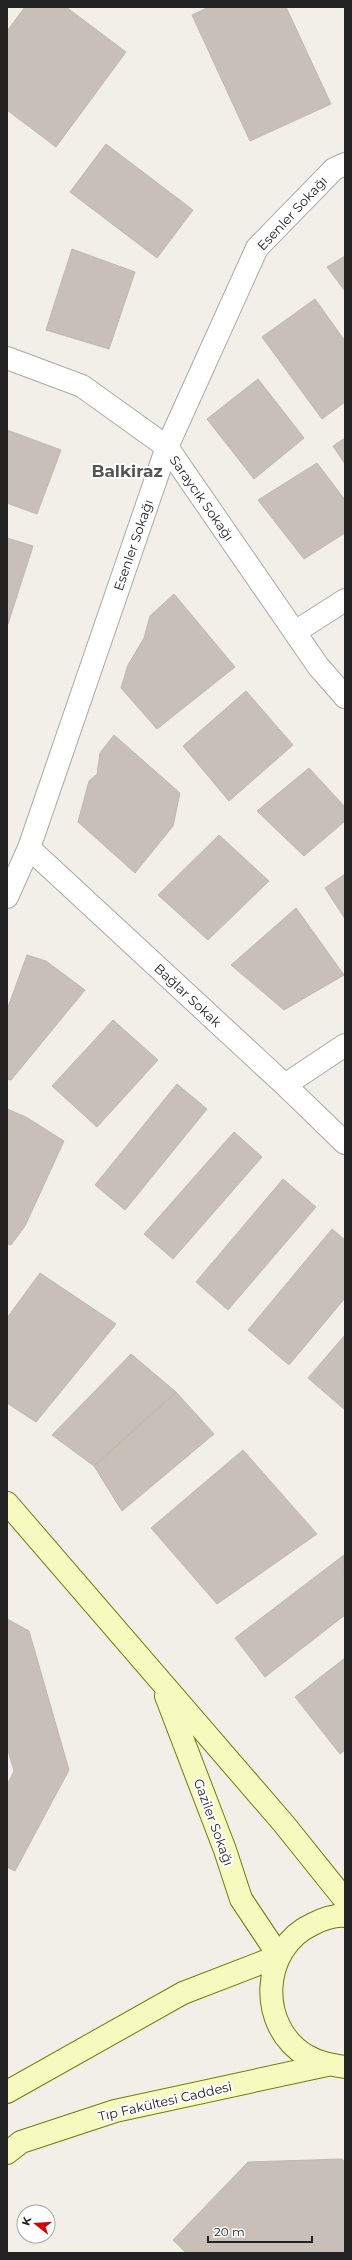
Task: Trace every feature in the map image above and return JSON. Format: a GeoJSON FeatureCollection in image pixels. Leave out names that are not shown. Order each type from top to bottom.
{"type":"FeatureCollection","features":[{"type":"Feature","properties":{"kind":"main road","name":"Gaziler Sokağı"},"geometry":{"type":"LineString","coordinates":[[7,1503],[284,1824],[345,1900]]}},
{"type":"Feature","properties":{"kind":"main road","name":"Gaziler Sokağı"},"geometry":{"type":"LineString","coordinates":[[161,1682],[225,1850],[241,1898],[279,1956]]}},
{"type":"Feature","properties":{"kind":"main road"},"geometry":{"type":"LineString","coordinates":[[339,2069],[307,2056],[289,2041],[276,2022],[271,2000],[272,1978],[279,1956],[288,1942],[305,1927],[322,1919],[345,1916]]}},
{"type":"Feature","properties":{"kind":"main road"},"geometry":{"type":"LineString","coordinates":[[7,2092],[183,1993],[279,1956]]}},
{"type":"Feature","properties":{"kind":"main road","name":"Tıp Fakültesi Caddesi"},"geometry":{"type":"LineString","coordinates":[[7,2153],[21,2142],[115,2111],[339,2069]]}},
{"type":"Feature","properties":{"kind":"street","name":"Esenler Sokağı"},"geometry":{"type":"LineString","coordinates":[[7,897],[29,848],[166,447],[257,248],[334,169],[345,164]]}},
{"type":"Feature","properties":{"kind":"street","name":"Saraycık Sokağı"},"geometry":{"type":"LineString","coordinates":[[7,358],[82,386],[166,447],[318,666],[345,697]]}},
{"type":"Feature","properties":{"kind":"street"},"geometry":{"type":"LineString","coordinates":[[295,632],[345,600]]}},
{"type":"Feature","properties":{"kind":"street","name":"Bağlar Sokak"},"geometry":{"type":"LineString","coordinates":[[29,848],[285,1085],[345,1143]]}},
{"type":"Feature","properties":{"kind":"street"},"geometry":{"type":"LineString","coordinates":[[285,1085],[345,1045]]}},
{"type":"Feature","properties":{"kind":"building"},"geometry":{"type":"Polygon","coordinates":[[[25,7],[66,7],[126,52],[56,147],[7,110],[7,31],[25,7]]]}},
{"type":"Feature","properties":{"kind":"building"},"geometry":{"type":"Polygon","coordinates":[[[209,7],[286,7],[331,104],[250,141],[192,15],[209,7]]]}},
{"type":"Feature","properties":{"kind":"building"},"geometry":{"type":"Polygon","coordinates":[[[106,144],[193,210],[157,258],[70,192],[106,144]]]}},
{"type":"Feature","properties":{"kind":"building"},"geometry":{"type":"Polygon","coordinates":[[[72,249],[135,272],[109,349],[46,330],[72,249]]]}},
{"type":"Feature","properties":{"kind":"building"},"geometry":{"type":"Polygon","coordinates":[[[345,256],[345,291],[327,267],[345,256]]]}},
{"type":"Feature","properties":{"kind":"building"},"geometry":{"type":"Polygon","coordinates":[[[315,299],[345,341],[345,402],[322,419],[262,337],[315,299]]]}},
{"type":"Feature","properties":{"kind":"building"},"geometry":{"type":"Polygon","coordinates":[[[258,379],[304,438],[254,479],[207,419],[258,379]]]}},
{"type":"Feature","properties":{"kind":"building"},"geometry":{"type":"Polygon","coordinates":[[[7,430],[61,450],[37,514],[7,503],[7,430]]]}},
{"type":"Feature","properties":{"kind":"building"},"geometry":{"type":"Polygon","coordinates":[[[345,438],[345,464],[333,446],[345,438]]]}},
{"type":"Feature","properties":{"kind":"building"},"geometry":{"type":"Polygon","coordinates":[[[317,463],[345,500],[345,533],[304,559],[258,500],[317,463]]]}},
{"type":"Feature","properties":{"kind":"building"},"geometry":{"type":"Polygon","coordinates":[[[7,538],[33,546],[8,624],[7,624],[7,538]]]}},
{"type":"Feature","properties":{"kind":"building"},"geometry":{"type":"Polygon","coordinates":[[[174,594],[235,667],[157,729],[121,688],[128,665],[144,638],[150,616],[174,594]]]}},
{"type":"Feature","properties":{"kind":"building"},"geometry":{"type":"Polygon","coordinates":[[[246,691],[293,745],[229,801],[183,746],[246,691]]]}},
{"type":"Feature","properties":{"kind":"building"},"geometry":{"type":"Polygon","coordinates":[[[114,735],[180,793],[173,826],[135,873],[78,822],[89,781],[97,774],[100,753],[114,735]]]}},
{"type":"Feature","properties":{"kind":"building"},"geometry":{"type":"Polygon","coordinates":[[[309,768],[345,807],[345,821],[304,856],[257,811],[309,768]]]}},
{"type":"Feature","properties":{"kind":"building"},"geometry":{"type":"Polygon","coordinates":[[[219,835],[269,881],[208,940],[158,895],[219,835]]]}},
{"type":"Feature","properties":{"kind":"building"},"geometry":{"type":"Polygon","coordinates":[[[345,874],[345,919],[325,888],[345,874]]]}},
{"type":"Feature","properties":{"kind":"building"},"geometry":{"type":"Polygon","coordinates":[[[296,908],[344,975],[284,1010],[231,965],[296,908]]]}},
{"type":"Feature","properties":{"kind":"building"},"geometry":{"type":"Polygon","coordinates":[[[27,955],[46,961],[85,990],[11,1080],[7,1079],[7,1010],[27,955]]]}},
{"type":"Feature","properties":{"kind":"building"},"geometry":{"type":"Polygon","coordinates":[[[113,1020],[158,1060],[97,1127],[52,1086],[113,1020]]]}},
{"type":"Feature","properties":{"kind":"building"},"geometry":{"type":"Polygon","coordinates":[[[177,1084],[207,1109],[125,1210],[95,1185],[177,1084]]]}},
{"type":"Feature","properties":{"kind":"building"},"geometry":{"type":"Polygon","coordinates":[[[7,1109],[26,1117],[64,1141],[25,1226],[11,1245],[7,1244],[7,1109]]]}},
{"type":"Feature","properties":{"kind":"building"},"geometry":{"type":"Polygon","coordinates":[[[234,1132],[262,1157],[173,1259],[144,1234],[234,1132]]]}},
{"type":"Feature","properties":{"kind":"building"},"geometry":{"type":"Polygon","coordinates":[[[283,1179],[316,1207],[228,1310],[196,1282],[283,1179]]]}},
{"type":"Feature","properties":{"kind":"building"},"geometry":{"type":"Polygon","coordinates":[[[332,1229],[345,1240],[345,1298],[289,1365],[248,1330],[332,1229]]]}},
{"type":"Feature","properties":{"kind":"building"},"geometry":{"type":"Polygon","coordinates":[[[40,1273],[116,1324],[36,1422],[7,1403],[7,1318],[40,1273]]]}},
{"type":"Feature","properties":{"kind":"building"},"geometry":{"type":"Polygon","coordinates":[[[345,1335],[345,1410],[308,1378],[345,1335]]]}},
{"type":"Feature","properties":{"kind":"building"},"geometry":{"type":"Polygon","coordinates":[[[131,1354],[176,1392],[94,1466],[52,1435],[131,1354]]]}},
{"type":"Feature","properties":{"kind":"building"},"geometry":{"type":"Polygon","coordinates":[[[176,1392],[214,1434],[122,1511],[94,1466],[176,1392]]]}},
{"type":"Feature","properties":{"kind":"building"},"geometry":{"type":"Polygon","coordinates":[[[243,1450],[317,1534],[217,1604],[151,1528],[243,1450]]]}},
{"type":"Feature","properties":{"kind":"building"},"geometry":{"type":"Polygon","coordinates":[[[344,1555],[345,1615],[265,1677],[235,1638],[344,1555]]]}},
{"type":"Feature","properties":{"kind":"building"},"geometry":{"type":"Polygon","coordinates":[[[7,1619],[29,1631],[69,1770],[15,1871],[7,1867],[7,1785],[14,1771],[7,1747],[7,1619]]]}},
{"type":"Feature","properties":{"kind":"building"},"geometry":{"type":"Polygon","coordinates":[[[345,1658],[345,1750],[340,1754],[295,1697],[345,1658]]]}},
{"type":"Feature","properties":{"kind":"building"},"geometry":{"type":"Polygon","coordinates":[[[342,2159],[345,2162],[345,2253],[186,2253],[173,2240],[248,2162],[342,2159]]]}},
{"type":"Feature","properties":{"kind":"district","name":"Balkiraz"},"geometry":{"type":"Point","coordinates":[127,471]}}]}
